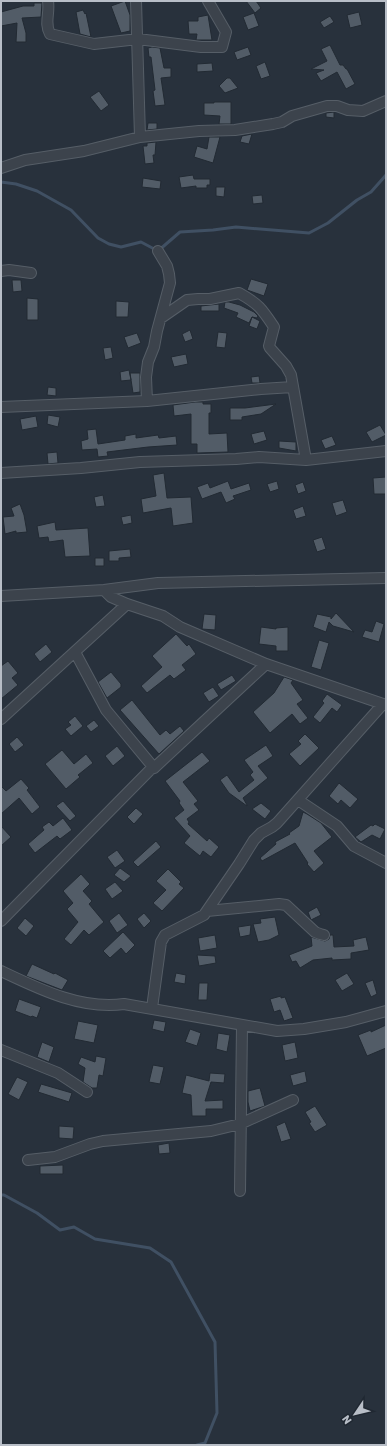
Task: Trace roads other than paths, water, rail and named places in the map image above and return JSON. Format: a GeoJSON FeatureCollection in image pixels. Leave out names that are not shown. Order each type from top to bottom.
{"type":"FeatureCollection","features":[{"type":"Feature","properties":{"kind":"street"},"geometry":{"type":"LineString","coordinates":[[48,1],[49,6],[46,28],[50,34],[94,44],[138,39],[201,47],[222,47],[226,32],[208,1]]}},
{"type":"Feature","properties":{"kind":"street"},"geometry":{"type":"LineString","coordinates":[[136,1],[140,137]]}},
{"type":"Feature","properties":{"kind":"street"},"geometry":{"type":"LineString","coordinates":[[1,168],[25,160],[84,151],[140,137],[199,131],[235,130],[282,122],[292,116],[327,106],[337,106],[348,110],[363,111],[386,101]]}},
{"type":"Feature","properties":{"kind":"street"},"geometry":{"type":"LineString","coordinates":[[147,401],[146,377],[148,362],[154,347],[170,283],[167,266],[158,251]]}},
{"type":"Feature","properties":{"kind":"street"},"geometry":{"type":"LineString","coordinates":[[1,271],[9,270],[31,273]]}},
{"type":"Feature","properties":{"kind":"street"},"geometry":{"type":"LineString","coordinates":[[161,318],[188,300],[210,299],[239,293],[253,300],[267,314],[274,327],[269,346],[289,370],[306,460]]}},
{"type":"Feature","properties":{"kind":"street"},"geometry":{"type":"LineString","coordinates":[[1,407],[147,401],[293,387]]}},
{"type":"Feature","properties":{"kind":"street"},"geometry":{"type":"LineString","coordinates":[[1,473],[81,468],[140,462],[259,457],[306,460],[386,451]]}},
{"type":"Feature","properties":{"kind":"street"},"geometry":{"type":"LineString","coordinates":[[1,602],[6,596],[104,590],[158,583],[386,578]]}},
{"type":"Feature","properties":{"kind":"street"},"geometry":{"type":"LineString","coordinates":[[104,590],[111,597],[163,616],[180,627],[266,664],[385,704],[272,827],[261,833],[254,840],[240,864],[207,911],[198,918],[165,935],[163,938],[152,1008]]}},
{"type":"Feature","properties":{"kind":"street"},"geometry":{"type":"LineString","coordinates":[[1,719],[127,604]]}},
{"type":"Feature","properties":{"kind":"street"},"geometry":{"type":"LineString","coordinates":[[75,652],[106,710],[154,768]]}},
{"type":"Feature","properties":{"kind":"street"},"geometry":{"type":"LineString","coordinates":[[1,921],[151,769],[154,768],[266,664]]}},
{"type":"Feature","properties":{"kind":"street"},"geometry":{"type":"LineString","coordinates":[[298,800],[337,826],[354,846],[386,863]]}},
{"type":"Feature","properties":{"kind":"street"},"geometry":{"type":"LineString","coordinates":[[207,911],[279,904],[286,905],[315,932],[324,935]]}},
{"type":"Feature","properties":{"kind":"street"},"geometry":{"type":"LineString","coordinates":[[1,971],[58,996],[101,1006],[124,1004],[277,1031],[304,1029],[346,1022],[386,1011]]}},
{"type":"Feature","properties":{"kind":"street"},"geometry":{"type":"LineString","coordinates":[[240,1191],[242,1024]]}},
{"type":"Feature","properties":{"kind":"street"},"geometry":{"type":"LineString","coordinates":[[1,1050],[58,1073],[87,1092]]}},
{"type":"Feature","properties":{"kind":"street"},"geometry":{"type":"LineString","coordinates":[[28,1160],[55,1157],[102,1141],[212,1131],[240,1124],[293,1100]]}},
{"type":"Feature","properties":{"kind":"waterway"},"geometry":{"type":"LineString","coordinates":[[1,182],[16,184],[37,191],[71,210],[98,238],[109,244],[121,247],[141,242],[158,251],[180,232],[236,227],[309,233],[328,223],[357,200],[371,192],[386,175]]}},
{"type":"Feature","properties":{"kind":"waterway"},"geometry":{"type":"LineString","coordinates":[[1,1195],[4,1195],[37,1213],[60,1230],[74,1227],[95,1239],[150,1248],[171,1262],[215,1342],[217,1413],[205,1443],[197,1445]]}}]}
